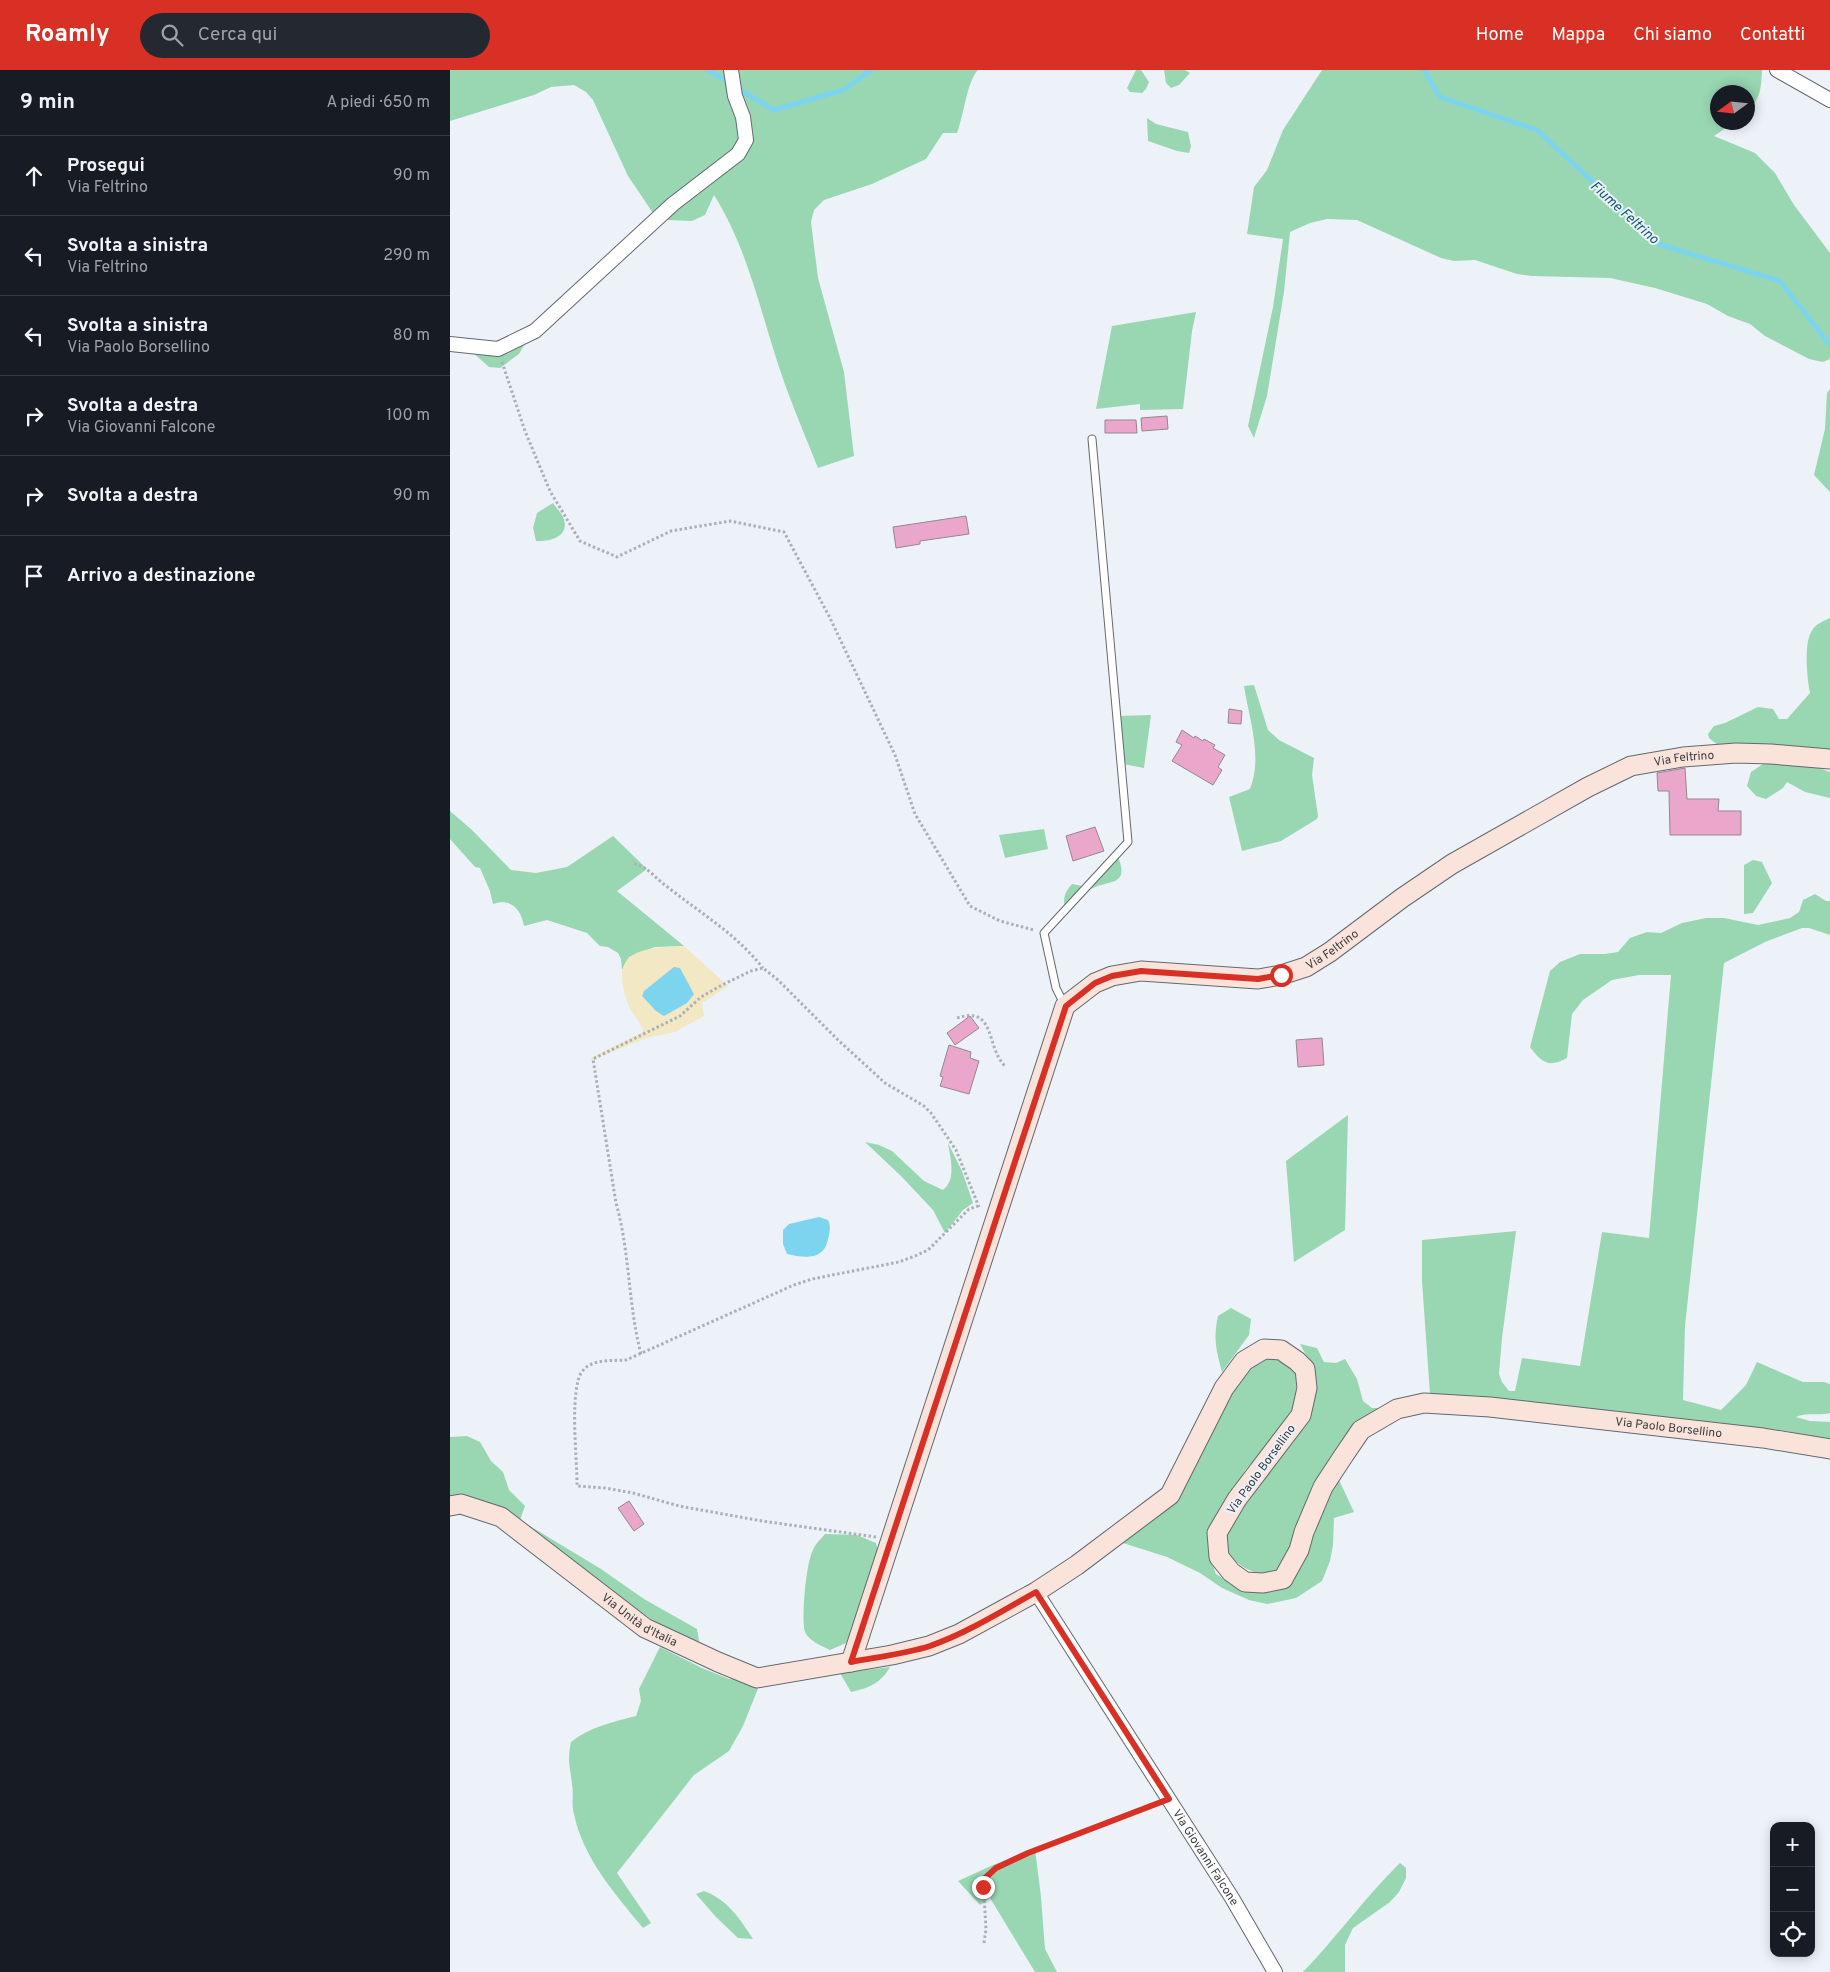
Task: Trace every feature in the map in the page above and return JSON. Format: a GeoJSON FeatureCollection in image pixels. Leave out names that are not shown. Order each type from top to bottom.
{"type":"FeatureCollection","features":[{"type":"Feature","properties":{"kind":"street"},"geometry":{"type":"LineString","coordinates":[[1777,70],[1830,100]]}},
{"type":"Feature","properties":{"kind":"street"},"geometry":{"type":"LineString","coordinates":[[450,344],[498,349],[536,331],[673,204],[738,154],[746,140],[743,118],[735,96],[731,71]]}},
{"type":"Feature","properties":{"kind":"street","name":"Via Feltrino"},"geometry":{"type":"LineString","coordinates":[[1066,1006],[1095,983],[1112,976],[1141,971],[1258,979],[1281,975],[1306,967],[1330,952],[1402,898],[1452,864],[1563,801],[1632,766],[1683,756],[1736,753],[1830,759]]}},
{"type":"Feature","properties":{"kind":"street"},"geometry":{"type":"LineString","coordinates":[[851,1662],[1066,1006]]}},
{"type":"Feature","properties":{"kind":"street","name":"Via Paolo Borsellino"},"geometry":{"type":"LineString","coordinates":[[851,1662],[929,1646],[959,1634],[1036,1592],[1077,1565],[1170,1495],[1224,1388],[1244,1361],[1264,1349],[1281,1350],[1297,1361],[1305,1369],[1307,1388],[1301,1415],[1237,1498],[1217,1533],[1219,1557],[1231,1572],[1245,1582],[1263,1583],[1283,1579],[1299,1550],[1304,1532],[1323,1487],[1361,1430],[1397,1410],[1424,1403],[1498,1408],[1763,1438],[1830,1449]]}},
{"type":"Feature","properties":{"kind":"street","name":"Via Unità d'Italia"},"geometry":{"type":"LineString","coordinates":[[450,1506],[461,1504],[501,1517],[646,1628],[757,1678],[851,1662]]}},
{"type":"Feature","properties":{"kind":"street","name":"Via Giovanni Falcone"},"geometry":{"type":"LineString","coordinates":[[1036,1592],[1232,1898],[1275,1972]]}},
{"type":"Feature","properties":{"kind":"lane"},"geometry":{"type":"LineString","coordinates":[[1066,1006],[1056,988],[1044,933],[1128,842],[1092,439]]}},
{"type":"Feature","properties":{"kind":"path"},"geometry":{"type":"LineString","coordinates":[[498,349],[525,431],[550,490],[580,541],[617,557],[671,532],[730,521],[784,532],[829,616],[895,755],[915,814],[970,906],[1000,922],[1044,933]]}},
{"type":"Feature","properties":{"kind":"path"},"geometry":{"type":"LineString","coordinates":[[634,864],[640,864],[663,884],[723,927],[837,1040],[885,1083],[924,1106],[932,1113],[956,1150],[978,1206],[995,1220]]}},
{"type":"Feature","properties":{"kind":"path"},"geometry":{"type":"LineString","coordinates":[[641,1354],[635,1333],[622,1223],[616,1204],[593,1060],[680,1016],[701,997],[722,985],[751,971],[763,968]]}},
{"type":"Feature","properties":{"kind":"path"},"geometry":{"type":"LineString","coordinates":[[956,1018],[974,1015],[986,1024],[999,1060],[1006,1067]]}},
{"type":"Feature","properties":{"kind":"path"},"geometry":{"type":"LineString","coordinates":[[891,1539],[783,1524],[679,1506],[605,1488],[577,1486],[576,1408],[578,1381],[581,1373],[589,1365],[626,1360],[794,1284],[899,1262],[915,1256],[928,1250],[969,1209],[978,1206]]}},
{"type":"Feature","properties":{"kind":"path"},"geometry":{"type":"LineString","coordinates":[[984,1943],[986,1929],[983,1880],[987,1874],[1028,1853],[1169,1799]]}},
{"type":"Feature","properties":{"kind":"green space"},"geometry":{"type":"Polygon","coordinates":[[[450,70],[722,70],[736,74],[737,70],[978,70],[968,90],[957,133],[943,133],[926,159],[872,184],[824,200],[814,210],[811,222],[818,278],[844,372],[854,456],[818,468],[782,375],[743,255],[725,214],[714,195],[705,215],[692,221],[668,220],[655,216],[628,176],[593,100],[586,92],[574,85],[551,87],[534,95],[450,121],[450,70]]]}},
{"type":"Feature","properties":{"kind":"green space"},"geometry":{"type":"Polygon","coordinates":[[[1136,70],[1141,70],[1149,82],[1142,93],[1130,92],[1127,88],[1136,70]]]}},
{"type":"Feature","properties":{"kind":"green space"},"geometry":{"type":"Polygon","coordinates":[[[1164,70],[1185,70],[1190,73],[1179,85],[1171,88],[1166,83],[1164,70]]]}},
{"type":"Feature","properties":{"kind":"green space"},"geometry":{"type":"Polygon","coordinates":[[[1322,70],[1762,70],[1760,92],[1755,102],[1755,85],[1710,85],[1710,130],[1723,130],[1714,136],[1755,153],[1775,173],[1794,205],[1830,253],[1830,359],[1823,362],[1809,359],[1765,336],[1750,324],[1728,316],[1707,304],[1655,288],[1610,278],[1517,274],[1475,260],[1454,261],[1441,258],[1357,220],[1327,219],[1310,223],[1290,232],[1284,292],[1267,396],[1254,438],[1248,426],[1273,307],[1283,239],[1247,234],[1254,187],[1267,170],[1283,130],[1322,70]]]}},
{"type":"Feature","properties":{"kind":"green space"},"geometry":{"type":"Polygon","coordinates":[[[1147,118],[1156,124],[1188,132],[1191,146],[1189,153],[1148,141],[1147,118]]]}},
{"type":"Feature","properties":{"kind":"green space"},"geometry":{"type":"Polygon","coordinates":[[[1196,312],[1183,409],[1140,410],[1140,404],[1096,409],[1112,326],[1196,312]]]}},
{"type":"Feature","properties":{"kind":"green space"},"geometry":{"type":"Polygon","coordinates":[[[526,342],[519,354],[500,368],[489,367],[471,351],[526,342]]]}},
{"type":"Feature","properties":{"kind":"green space"},"geometry":{"type":"Polygon","coordinates":[[[1830,389],[1830,492],[1814,475],[1825,429],[1827,393],[1830,389]]]}},
{"type":"Feature","properties":{"kind":"green space"},"geometry":{"type":"Polygon","coordinates":[[[553,503],[563,517],[564,529],[558,537],[536,541],[533,528],[537,513],[553,503]]]}},
{"type":"Feature","properties":{"kind":"green space"},"geometry":{"type":"Polygon","coordinates":[[[1830,618],[1830,758],[1794,746],[1773,744],[1724,750],[1709,738],[1708,734],[1714,726],[1725,723],[1758,707],[1773,709],[1779,719],[1787,719],[1810,693],[1807,651],[1810,635],[1816,625],[1830,618]]]}},
{"type":"Feature","properties":{"kind":"green space"},"geometry":{"type":"Polygon","coordinates":[[[1254,685],[1268,730],[1279,740],[1314,758],[1312,775],[1318,816],[1317,819],[1281,841],[1242,851],[1229,797],[1250,789],[1254,776],[1254,738],[1244,686],[1254,685]]]}},
{"type":"Feature","properties":{"kind":"green space"},"geometry":{"type":"Polygon","coordinates":[[[1151,715],[1144,768],[1123,764],[1119,716],[1151,715]]]}},
{"type":"Feature","properties":{"kind":"green space"},"geometry":{"type":"Polygon","coordinates":[[[1780,762],[1811,765],[1830,772],[1830,798],[1805,792],[1787,782],[1783,788],[1766,799],[1756,796],[1747,786],[1751,772],[1763,764],[1780,762]]]}},
{"type":"Feature","properties":{"kind":"green space"},"geometry":{"type":"Polygon","coordinates":[[[450,811],[472,830],[511,870],[536,873],[567,867],[613,836],[647,869],[617,891],[684,946],[655,947],[629,957],[622,970],[621,959],[618,953],[608,947],[600,946],[587,933],[547,920],[524,926],[518,910],[514,906],[505,903],[493,904],[490,891],[480,868],[475,867],[450,839],[450,811]]]}},
{"type":"Feature","properties":{"kind":"green space"},"geometry":{"type":"Polygon","coordinates":[[[1044,829],[1048,849],[1005,858],[999,835],[1044,829]]]}},
{"type":"Feature","properties":{"kind":"green space"},"geometry":{"type":"Polygon","coordinates":[[[1118,857],[1121,866],[1120,877],[1085,892],[1066,911],[1064,897],[1072,884],[1083,886],[1095,877],[1097,869],[1102,864],[1118,857]]]}},
{"type":"Feature","properties":{"kind":"green space"},"geometry":{"type":"Polygon","coordinates":[[[1753,860],[1762,862],[1772,883],[1753,913],[1744,914],[1744,865],[1753,860]]]}},
{"type":"Feature","properties":{"kind":"green space"},"geometry":{"type":"Polygon","coordinates":[[[1815,894],[1826,901],[1830,901],[1830,935],[1809,928],[1802,928],[1765,942],[1724,963],[1685,1326],[1683,1400],[1721,1410],[1746,1385],[1757,1362],[1803,1382],[1824,1382],[1830,1384],[1830,1413],[1796,1417],[1810,1421],[1830,1422],[1830,1442],[1787,1431],[1430,1394],[1422,1281],[1422,1240],[1516,1231],[1499,1374],[1509,1391],[1515,1391],[1522,1358],[1580,1366],[1602,1232],[1649,1238],[1671,975],[1639,975],[1612,980],[1583,1000],[1572,1014],[1567,1058],[1551,1063],[1538,1057],[1530,1047],[1550,971],[1560,962],[1580,954],[1618,952],[1630,938],[1647,932],[1661,933],[1682,923],[1706,918],[1724,918],[1758,925],[1790,918],[1799,912],[1803,900],[1815,894]]]}},
{"type":"Feature","properties":{"kind":"green space"},"geometry":{"type":"Polygon","coordinates":[[[1348,1115],[1345,1230],[1294,1262],[1286,1161],[1348,1115]]]}},
{"type":"Feature","properties":{"kind":"green space"},"geometry":{"type":"Polygon","coordinates":[[[865,1142],[879,1145],[892,1151],[924,1181],[943,1190],[950,1180],[951,1174],[948,1143],[962,1171],[973,1203],[963,1210],[945,1233],[933,1210],[865,1142]]]}},
{"type":"Feature","properties":{"kind":"green space"},"geometry":{"type":"Polygon","coordinates":[[[1231,1308],[1251,1319],[1249,1335],[1222,1372],[1216,1344],[1216,1324],[1218,1316],[1231,1308]]]}},
{"type":"Feature","properties":{"kind":"green space"},"geometry":{"type":"Polygon","coordinates":[[[1300,1344],[1317,1348],[1324,1362],[1336,1363],[1345,1359],[1357,1379],[1363,1401],[1372,1408],[1381,1408],[1296,1535],[1278,1573],[1255,1572],[1239,1564],[1227,1553],[1226,1533],[1251,1493],[1300,1431],[1315,1398],[1313,1368],[1300,1344]]]}},
{"type":"Feature","properties":{"kind":"green space"},"geometry":{"type":"Polygon","coordinates":[[[1275,1357],[1293,1368],[1297,1381],[1294,1410],[1279,1434],[1246,1469],[1215,1521],[1211,1552],[1216,1574],[1240,1589],[1274,1588],[1339,1480],[1354,1512],[1334,1518],[1333,1545],[1330,1561],[1322,1581],[1296,1598],[1267,1604],[1249,1600],[1222,1588],[1200,1573],[1167,1557],[1123,1543],[1161,1510],[1242,1374],[1262,1358],[1275,1357]]]}},
{"type":"Feature","properties":{"kind":"green space"},"geometry":{"type":"Polygon","coordinates":[[[467,1436],[480,1442],[491,1461],[503,1472],[509,1490],[525,1506],[520,1520],[450,1501],[450,1437],[467,1436]]]}},
{"type":"Feature","properties":{"kind":"green space"},"geometry":{"type":"Polygon","coordinates":[[[520,1520],[601,1569],[644,1599],[697,1629],[700,1646],[657,1623],[603,1586],[520,1520]]]}},
{"type":"Feature","properties":{"kind":"green space"},"geometry":{"type":"Polygon","coordinates":[[[825,1534],[857,1535],[876,1543],[879,1555],[858,1617],[846,1643],[830,1650],[809,1638],[805,1632],[804,1625],[806,1578],[810,1556],[825,1534]]]}},
{"type":"Feature","properties":{"kind":"green space"},"geometry":{"type":"Polygon","coordinates":[[[660,1647],[729,1679],[761,1681],[743,1726],[729,1751],[694,1775],[617,1873],[651,1923],[643,1928],[601,1875],[578,1830],[573,1810],[573,1788],[569,1754],[571,1742],[586,1732],[636,1716],[641,1701],[639,1689],[660,1647]]]}},
{"type":"Feature","properties":{"kind":"green space"},"geometry":{"type":"Polygon","coordinates":[[[890,1667],[883,1677],[874,1684],[851,1692],[840,1673],[890,1667]]]}},
{"type":"Feature","properties":{"kind":"green space"},"geometry":{"type":"Polygon","coordinates":[[[1035,1849],[1045,1949],[1057,1972],[1035,1972],[990,1898],[980,1905],[958,1881],[1035,1849]]]}},
{"type":"Feature","properties":{"kind":"green space"},"geometry":{"type":"Polygon","coordinates":[[[1400,1863],[1406,1868],[1406,1878],[1399,1892],[1390,1902],[1353,1928],[1345,1945],[1345,1972],[1303,1972],[1375,1889],[1400,1863]]]}},
{"type":"Feature","properties":{"kind":"green space"},"geometry":{"type":"Polygon","coordinates":[[[704,1891],[727,1905],[753,1939],[738,1938],[716,1917],[696,1894],[704,1891]]]}},
{"type":"Feature","properties":{"kind":"sand"},"geometry":{"type":"Polygon","coordinates":[[[684,946],[728,986],[702,1003],[704,1016],[675,1032],[647,1038],[591,1060],[591,1058],[643,1032],[641,1025],[629,1006],[623,987],[622,973],[625,963],[641,951],[684,946]]]}},
{"type":"Feature","properties":{"kind":"water"},"geometry":{"type":"Polygon","coordinates":[[[674,967],[680,968],[694,994],[687,1003],[664,1016],[656,1011],[642,996],[644,991],[674,967]]]}},
{"type":"Feature","properties":{"kind":"water"},"geometry":{"type":"Polygon","coordinates":[[[819,1217],[828,1220],[830,1227],[826,1246],[822,1251],[806,1257],[787,1254],[783,1244],[783,1230],[789,1224],[819,1217]]]}},
{"type":"Feature","properties":{"kind":"building"},"geometry":{"type":"Polygon","coordinates":[[[1167,416],[1168,429],[1142,431],[1141,418],[1167,416]]]}},
{"type":"Feature","properties":{"kind":"building"},"geometry":{"type":"Polygon","coordinates":[[[1105,420],[1136,420],[1137,433],[1105,433],[1105,420]]]}},
{"type":"Feature","properties":{"kind":"building"},"geometry":{"type":"Polygon","coordinates":[[[966,516],[969,534],[920,541],[920,544],[896,548],[893,527],[966,516]]]}},
{"type":"Feature","properties":{"kind":"building"},"geometry":{"type":"Polygon","coordinates":[[[1229,709],[1242,711],[1241,724],[1228,723],[1229,709]]]}},
{"type":"Feature","properties":{"kind":"building"},"geometry":{"type":"Polygon","coordinates":[[[1182,730],[1194,738],[1195,736],[1203,741],[1204,739],[1215,745],[1213,748],[1225,755],[1218,767],[1222,770],[1213,785],[1172,761],[1182,745],[1176,742],[1182,730]]]}},
{"type":"Feature","properties":{"kind":"building"},"geometry":{"type":"Polygon","coordinates":[[[1685,768],[1687,799],[1719,799],[1718,811],[1741,811],[1741,835],[1670,835],[1669,791],[1658,791],[1657,773],[1685,768]]]}},
{"type":"Feature","properties":{"kind":"building"},"geometry":{"type":"Polygon","coordinates":[[[1095,827],[1104,851],[1073,861],[1066,836],[1095,827]]]}},
{"type":"Feature","properties":{"kind":"building"},"geometry":{"type":"Polygon","coordinates":[[[970,1016],[979,1028],[955,1045],[947,1033],[970,1016]]]}},
{"type":"Feature","properties":{"kind":"building"},"geometry":{"type":"Polygon","coordinates":[[[1322,1038],[1324,1065],[1298,1067],[1296,1040],[1322,1038]]]}},
{"type":"Feature","properties":{"kind":"building"},"geometry":{"type":"Polygon","coordinates":[[[949,1045],[971,1052],[970,1058],[979,1061],[969,1094],[940,1086],[943,1077],[940,1076],[949,1045]]]}},
{"type":"Feature","properties":{"kind":"building"},"geometry":{"type":"Polygon","coordinates":[[[629,1501],[644,1524],[634,1531],[618,1508],[629,1501]]]}},
{"type":"Feature","properties":{"kind":"waterway","name":"Fiume Feltrino"},"geometry":{"type":"LineString","coordinates":[[708,70],[730,83]]}},
{"type":"Feature","properties":{"kind":"waterway","name":"Fiume Feltrino"},"geometry":{"type":"LineString","coordinates":[[737,88],[774,110],[843,90],[871,70]]}},
{"type":"Feature","properties":{"kind":"waterway","name":"Fiume Feltrino"},"geometry":{"type":"LineString","coordinates":[[1424,70],[1440,97],[1537,130],[1661,245],[1780,281],[1830,345]]}},
{"type":"Feature","properties":{"kind":"route"},"geometry":{"type":"LineString","coordinates":[[983,1887],[983,1880],[987,1874],[996,1868],[1028,1853],[1169,1799],[1036,1592],[959,1634],[929,1646],[851,1662],[995,1220],[1066,1006],[1077,996],[1095,983],[1112,976],[1141,971],[1258,979],[1281,975]]}}]}
